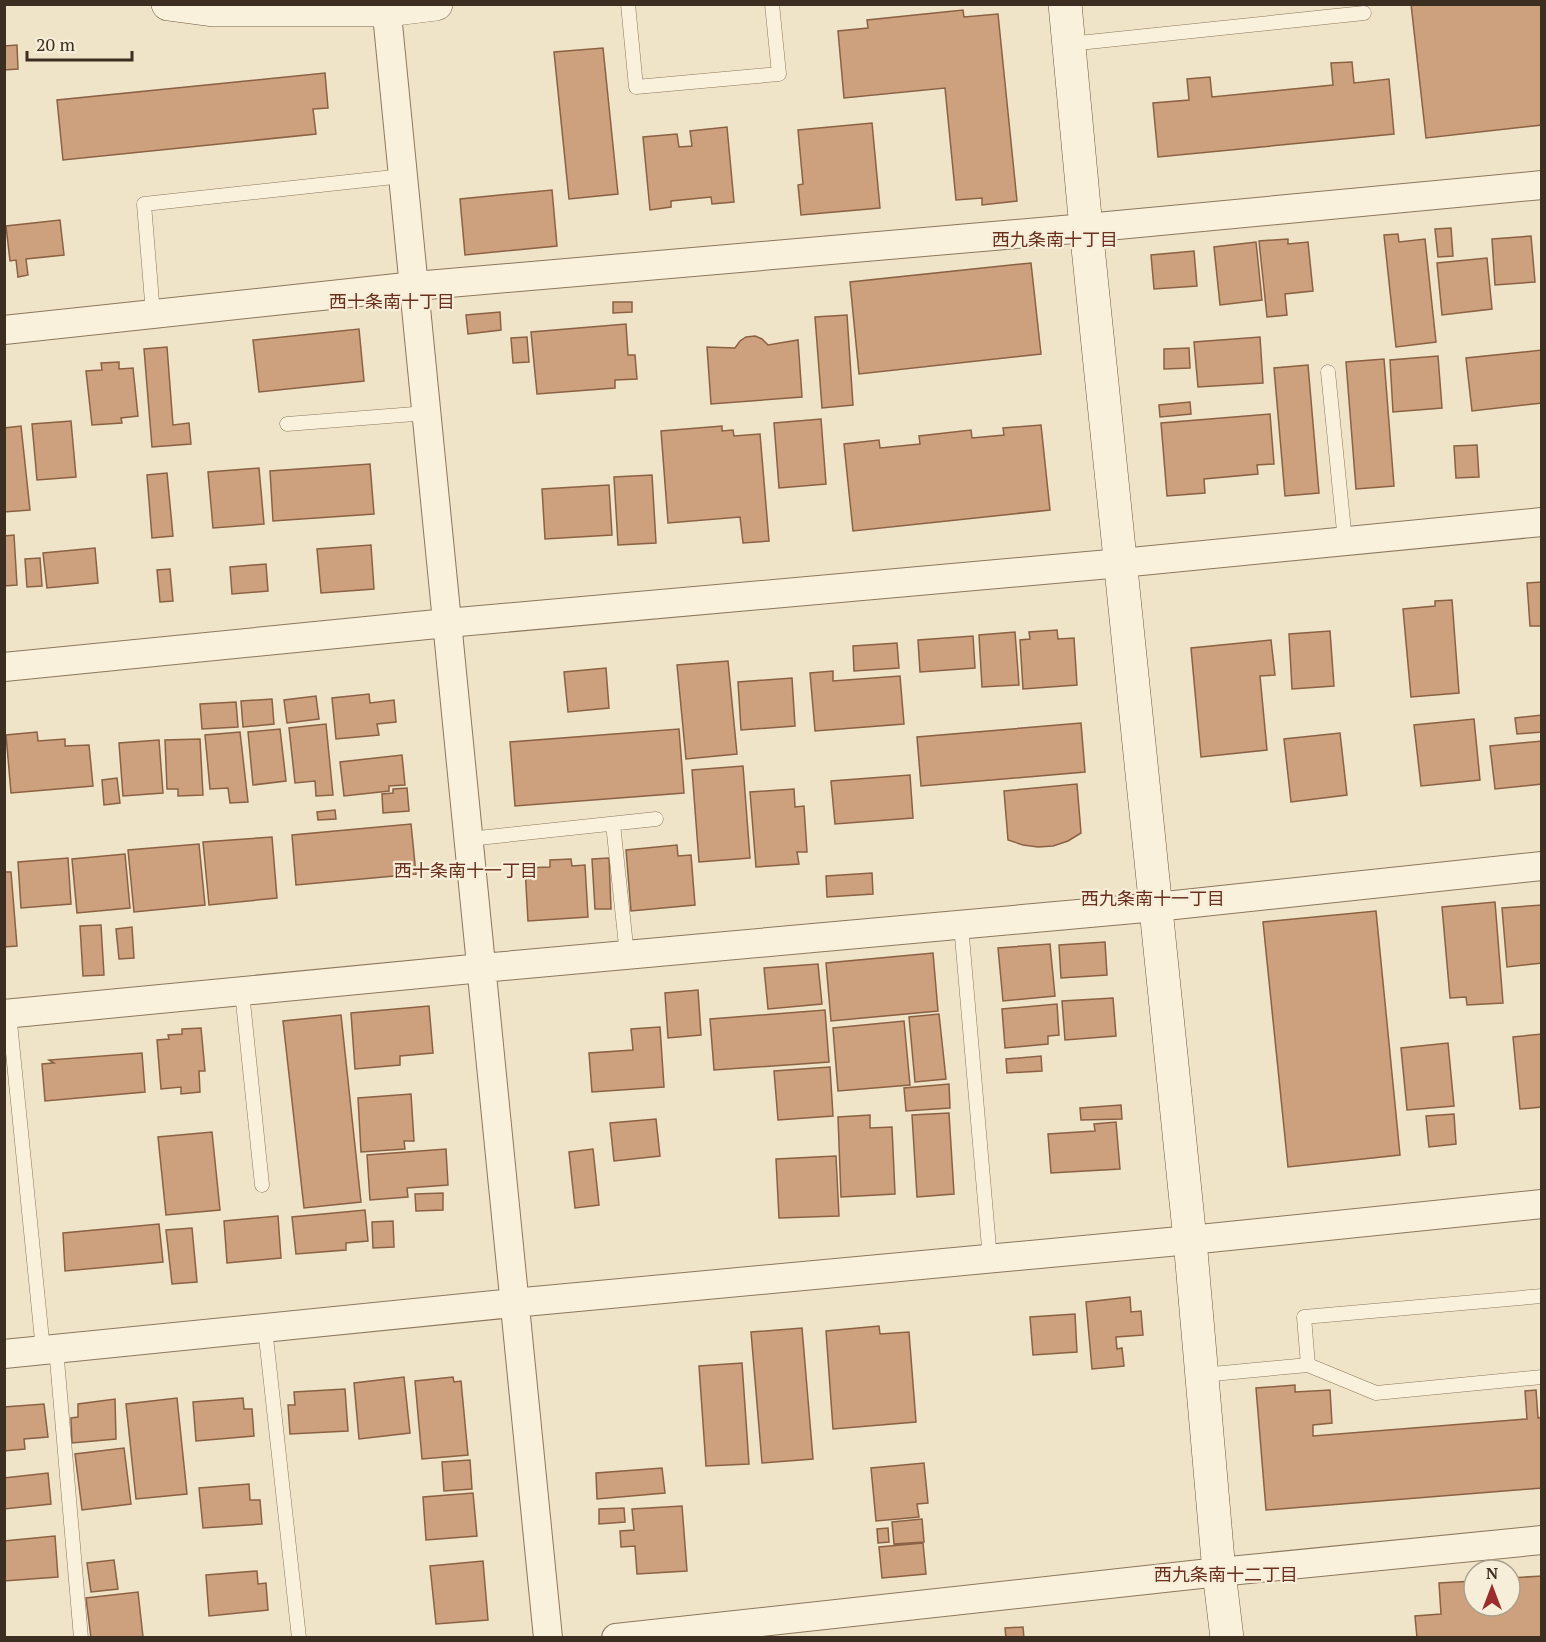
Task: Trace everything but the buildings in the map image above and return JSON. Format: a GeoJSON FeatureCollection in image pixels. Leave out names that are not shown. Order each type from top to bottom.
{"type":"FeatureCollection","features":[{"type":"Feature","properties":{"kind":"street"},"geometry":{"type":"LineString","coordinates":[[168,4],[213,10],[436,4]]}},
{"type":"Feature","properties":{"kind":"street"},"geometry":{"type":"LineString","coordinates":[[1065,4],[1190,1240],[1219,1572],[1227,1638]]}},
{"type":"Feature","properties":{"kind":"street"},"geometry":{"type":"LineString","coordinates":[[386,7],[548,1638]]}},
{"type":"Feature","properties":{"kind":"street"},"geometry":{"type":"LineString","coordinates":[[4,330],[415,286],[1086,228],[1542,185]]}},
{"type":"Feature","properties":{"kind":"street"},"geometry":{"type":"LineString","coordinates":[[4,667],[447,623],[1121,563],[1542,522]]}},
{"type":"Feature","properties":{"kind":"street"},"geometry":{"type":"LineString","coordinates":[[7,1013],[1156,907],[1542,866]]}},
{"type":"Feature","properties":{"kind":"street"},"geometry":{"type":"LineString","coordinates":[[4,1354],[1542,1204]]}},
{"type":"Feature","properties":{"kind":"street"},"geometry":{"type":"LineString","coordinates":[[616,1638],[1219,1572],[1542,1540]]}},
{"type":"Feature","properties":{"kind":"lane"},"geometry":{"type":"LineString","coordinates":[[628,4],[636,87],[778,74],[772,4]]}},
{"type":"Feature","properties":{"kind":"lane"},"geometry":{"type":"LineString","coordinates":[[1069,44],[1364,13]]}},
{"type":"Feature","properties":{"kind":"lane"},"geometry":{"type":"LineString","coordinates":[[153,314],[144,204],[403,176]]}},
{"type":"Feature","properties":{"kind":"lane"},"geometry":{"type":"LineString","coordinates":[[1328,372],[1345,541]]}},
{"type":"Feature","properties":{"kind":"lane"},"geometry":{"type":"LineString","coordinates":[[287,424],[427,413]]}},
{"type":"Feature","properties":{"kind":"lane"},"geometry":{"type":"LineString","coordinates":[[469,839],[657,819]]}},
{"type":"Feature","properties":{"kind":"lane"},"geometry":{"type":"LineString","coordinates":[[613,824],[627,956]]}},
{"type":"Feature","properties":{"kind":"lane"},"geometry":{"type":"LineString","coordinates":[[961,925],[990,1259]]}},
{"type":"Feature","properties":{"kind":"lane"},"geometry":{"type":"LineString","coordinates":[[242,992],[262,1185]]}},
{"type":"Feature","properties":{"kind":"lane"},"geometry":{"type":"LineString","coordinates":[[7,1013],[49,1349],[81,1638]]}},
{"type":"Feature","properties":{"kind":"lane"},"geometry":{"type":"LineString","coordinates":[[1308,1365],[1304,1317],[1542,1296]]}},
{"type":"Feature","properties":{"kind":"lane"},"geometry":{"type":"LineString","coordinates":[[265,1328],[299,1638]]}},
{"type":"Feature","properties":{"kind":"lane"},"geometry":{"type":"LineString","coordinates":[[1202,1375],[1308,1365],[1376,1393],[1542,1377]]}},
{"type":"Feature","properties":{"kind":"district","name":"西九条南十丁目"},"geometry":{"type":"Point","coordinates":[1055,239]}},
{"type":"Feature","properties":{"kind":"district","name":"西十条南十丁目"},"geometry":{"type":"Point","coordinates":[392,301]}},
{"type":"Feature","properties":{"kind":"district","name":"西十条南十一丁目"},"geometry":{"type":"Point","coordinates":[466,870]}},
{"type":"Feature","properties":{"kind":"district","name":"西九条南十一丁目"},"geometry":{"type":"Point","coordinates":[1153,898]}},
{"type":"Feature","properties":{"kind":"district","name":"西九条南十二丁目"},"geometry":{"type":"Point","coordinates":[1226,1574]}}]}
